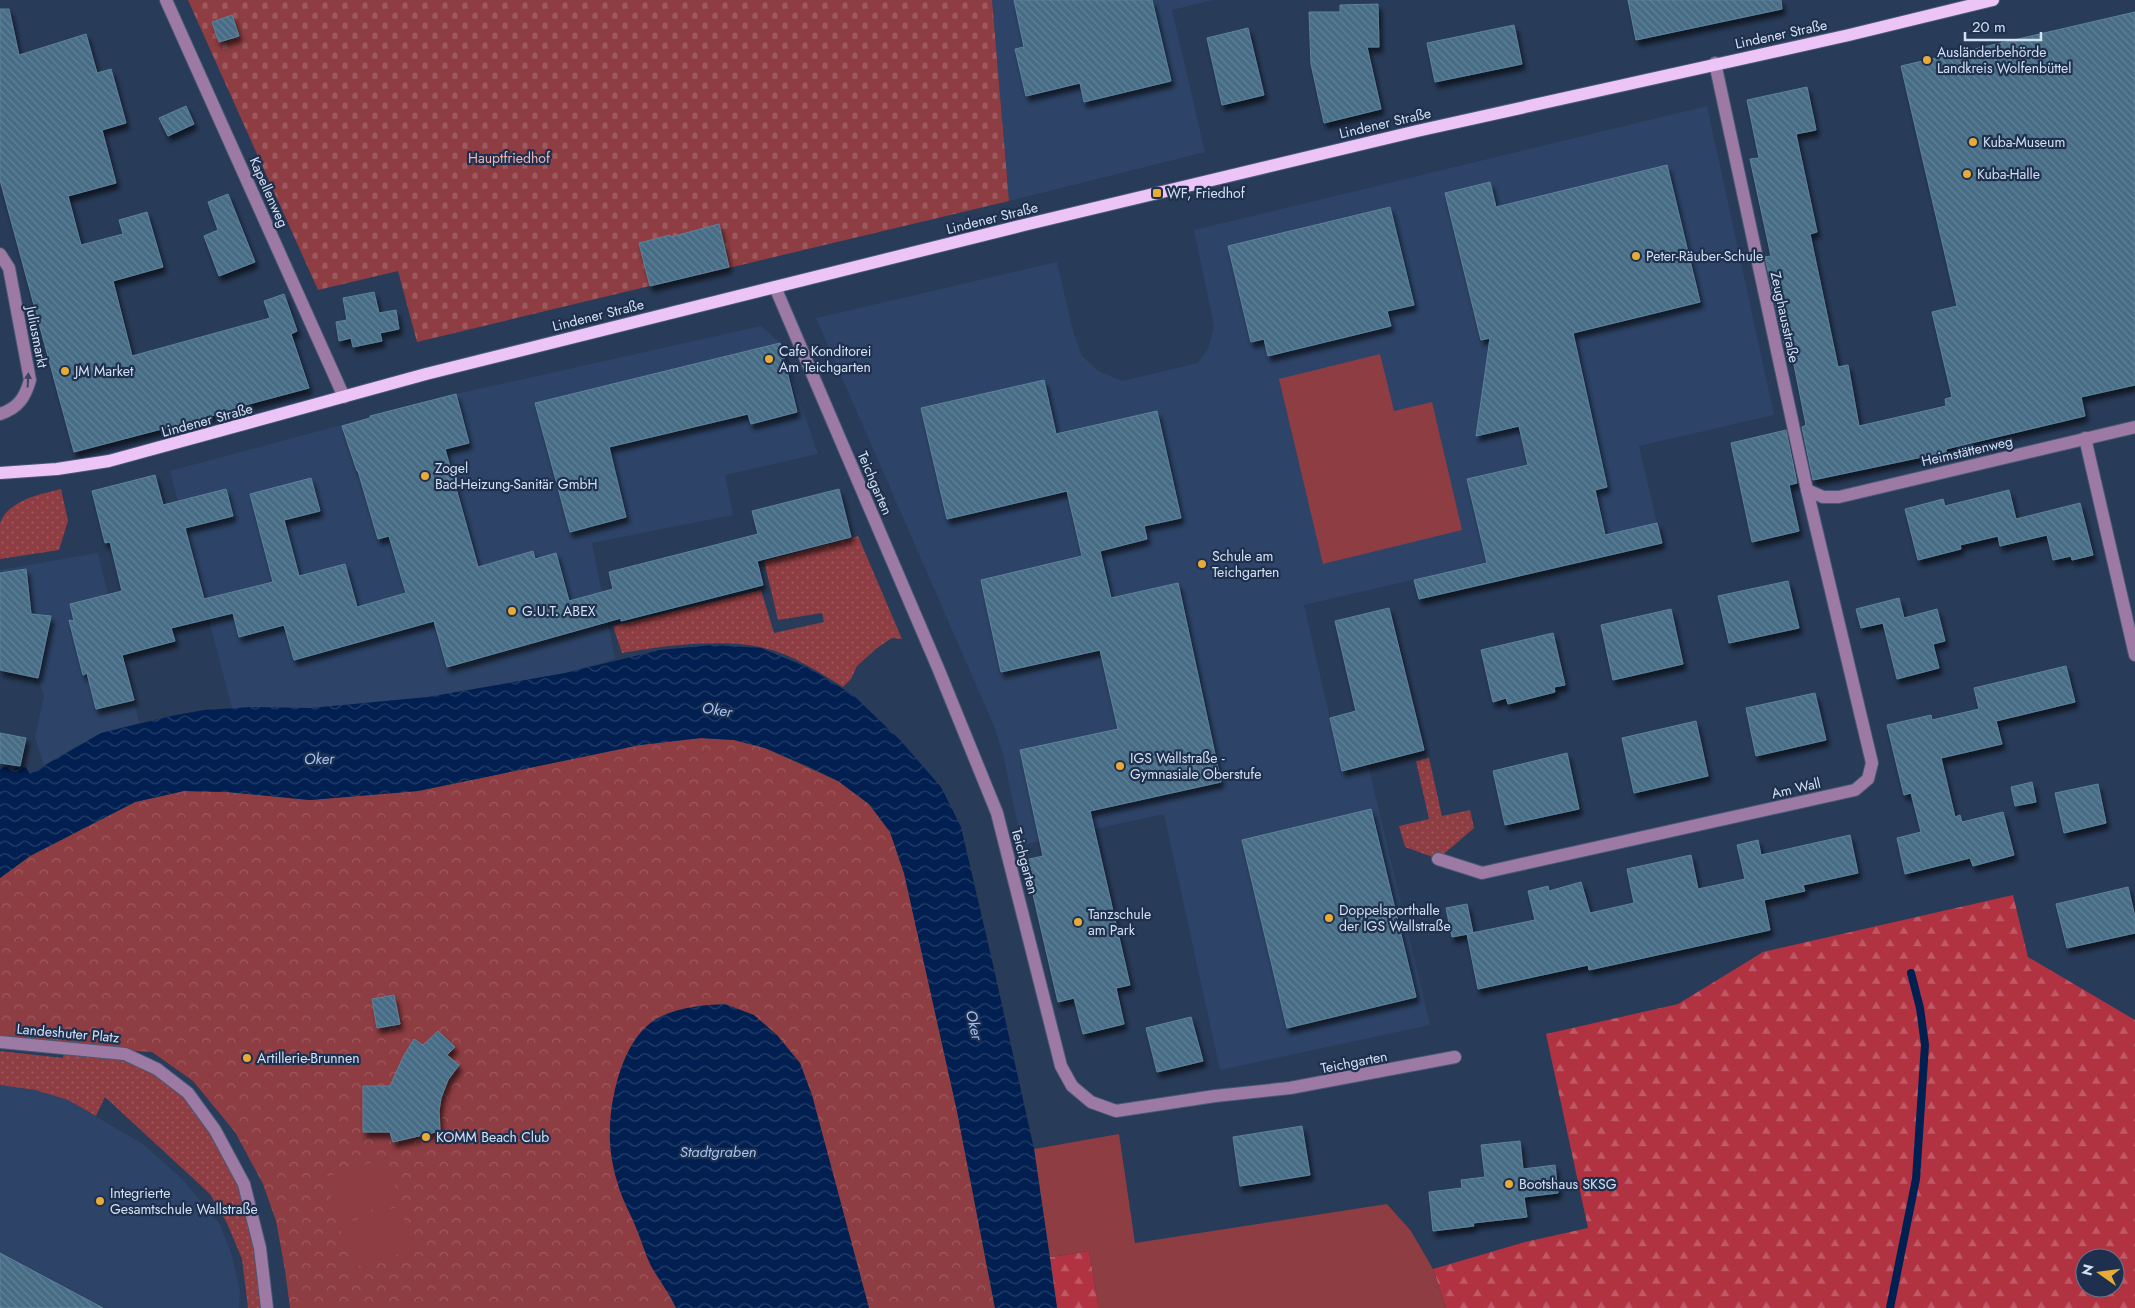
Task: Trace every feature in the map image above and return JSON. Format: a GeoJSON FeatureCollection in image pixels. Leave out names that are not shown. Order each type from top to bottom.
{"type":"FeatureCollection","features":[{"type":"Feature","properties":{"kind":"main road","name":"Lindener Straße"},"geometry":{"type":"LineString","coordinates":[[0,473],[58,469],[109,461],[426,374],[1203,181],[1715,63],[1849,35],[1993,0]]}},
{"type":"Feature","properties":{"kind":"street","name":"Kapellenweg"},"geometry":{"type":"LineString","coordinates":[[166,0],[344,397]]}},
{"type":"Feature","properties":{"kind":"street","name":"Zeughausstraße"},"geometry":{"type":"LineString","coordinates":[[1715,63],[1807,490]]}},
{"type":"Feature","properties":{"kind":"street","name":"Juliusmarkt"},"geometry":{"type":"LineString","coordinates":[[0,254],[10,268],[30,380],[26,394],[19,403],[10,411],[0,414]]}},
{"type":"Feature","properties":{"kind":"street","name":"Teichgarten"},"geometry":{"type":"LineString","coordinates":[[775,287],[938,668],[997,813],[1061,1066],[1072,1086],[1091,1102],[1116,1110],[1290,1088],[1455,1058]]}},
{"type":"Feature","properties":{"kind":"street","name":"Heimstättenweg"},"geometry":{"type":"LineString","coordinates":[[1807,490],[1823,497],[1839,497],[2135,426]]}},
{"type":"Feature","properties":{"kind":"street"},"geometry":{"type":"LineString","coordinates":[[2085,438],[2135,655]]}},
{"type":"Feature","properties":{"kind":"street","name":"Am Wall"},"geometry":{"type":"LineString","coordinates":[[1438,859],[1482,873],[1855,790],[1868,779],[1872,763],[1807,490]]}},
{"type":"Feature","properties":{"kind":"street","name":"Landeshuter Platz"},"geometry":{"type":"LineString","coordinates":[[0,1042],[125,1054],[157,1069],[188,1093],[214,1130],[244,1184],[260,1248],[267,1308]]}},
{"type":"Feature","properties":{"kind":"shaded area"},"geometry":{"type":"Polygon","coordinates":[[[992,0],[1213,0],[1172,10],[1205,152],[1009,201],[992,0]]]}},
{"type":"Feature","properties":{"kind":"shaded area","name":"Schule am Teichgarten"},"geometry":{"type":"Polygon","coordinates":[[[1707,106],[1774,415],[1639,446],[1657,523],[1304,605],[1342,771],[1368,765],[1430,1025],[1220,1070],[1164,814],[1022,845],[1003,754],[994,726],[816,318],[1057,262],[1073,331],[1082,356],[1098,371],[1122,381],[1198,363],[1209,347],[1214,326],[1194,230],[1707,106]]]}},
{"type":"Feature","properties":{"kind":"shaded area"},"geometry":{"type":"Polygon","coordinates":[[[761,326],[780,343],[818,454],[725,475],[733,515],[592,543],[615,659],[565,673],[428,697],[311,708],[232,708],[170,471],[456,394],[761,326]]]}},
{"type":"Feature","properties":{"kind":"shaded area"},"geometry":{"type":"Polygon","coordinates":[[[98,553],[139,723],[101,733],[44,765],[35,737],[44,696],[38,679],[19,674],[24,647],[0,641],[0,570],[98,553]]]}},
{"type":"Feature","properties":{"kind":"shaded area","name":"Integrierte Gesamtschule Wallstraße"},"geometry":{"type":"Polygon","coordinates":[[[0,1085],[35,1090],[68,1100],[143,1144],[182,1179],[219,1223],[232,1255],[240,1291],[239,1308],[0,1308],[0,1085]]]}},
{"type":"Feature","properties":{"kind":"green space","name":"Hauptfriedhof"},"geometry":{"type":"Polygon","coordinates":[[[188,0],[992,0],[1009,201],[699,275],[686,263],[679,279],[417,342],[398,271],[318,290],[188,0]]]}},
{"type":"Feature","properties":{"kind":"green space"},"geometry":{"type":"Polygon","coordinates":[[[1380,354],[1394,411],[1432,402],[1462,530],[1323,564],[1279,379],[1380,354]]]}},
{"type":"Feature","properties":{"kind":"green space"},"geometry":{"type":"Polygon","coordinates":[[[61,489],[68,521],[59,550],[0,559],[0,523],[4,515],[26,499],[61,489]]]}},
{"type":"Feature","properties":{"kind":"green space"},"geometry":{"type":"Polygon","coordinates":[[[858,536],[902,639],[892,638],[877,648],[857,666],[851,679],[843,687],[805,664],[785,655],[748,645],[693,644],[622,653],[613,626],[761,590],[774,633],[824,622],[822,613],[778,620],[764,561],[858,536]]]}},
{"type":"Feature","properties":{"kind":"green space"},"geometry":{"type":"Polygon","coordinates":[[[701,738],[734,740],[765,748],[838,781],[869,804],[890,832],[904,873],[957,1111],[995,1308],[290,1308],[276,1221],[263,1184],[235,1132],[193,1081],[152,1052],[0,1042],[0,878],[30,856],[135,802],[184,791],[227,792],[310,800],[418,791],[640,745],[701,738]]]}},
{"type":"Feature","properties":{"kind":"green space"},"geometry":{"type":"Polygon","coordinates":[[[1429,758],[1442,816],[1470,810],[1474,828],[1438,859],[1405,847],[1399,826],[1429,819],[1416,761],[1429,758]]]}},
{"type":"Feature","properties":{"kind":"green space"},"geometry":{"type":"Polygon","coordinates":[[[2013,895],[2028,957],[2135,1020],[2135,1308],[1446,1308],[1433,1269],[1525,1242],[1588,1228],[1546,1034],[1678,1004],[1763,952],[2013,895]]]}},
{"type":"Feature","properties":{"kind":"green space"},"geometry":{"type":"Polygon","coordinates":[[[64,1049],[125,1054],[188,1093],[244,1184],[267,1308],[248,1308],[242,1259],[227,1223],[210,1194],[105,1097],[96,1116],[68,1100],[35,1090],[0,1085],[0,1051],[63,1058],[64,1049]]]}},
{"type":"Feature","properties":{"kind":"green space"},"geometry":{"type":"Polygon","coordinates":[[[1119,1134],[1135,1243],[1387,1204],[1411,1231],[1433,1269],[1446,1308],[1099,1308],[1089,1251],[1050,1257],[1034,1149],[1119,1134]]]}},
{"type":"Feature","properties":{"kind":"green space"},"geometry":{"type":"Polygon","coordinates":[[[387,1158],[400,1201],[338,1220],[325,1177],[387,1158]]]}},
{"type":"Feature","properties":{"kind":"green space"},"geometry":{"type":"Polygon","coordinates":[[[400,1206],[414,1249],[352,1268],[339,1225],[400,1206]]]}},
{"type":"Feature","properties":{"kind":"green space"},"geometry":{"type":"Polygon","coordinates":[[[1089,1251],[1099,1308],[1057,1308],[1050,1257],[1089,1251]]]}},
{"type":"Feature","properties":{"kind":"water","name":"Oker"},"geometry":{"type":"Polygon","coordinates":[[[712,645],[761,648],[809,668],[853,695],[900,740],[941,787],[961,827],[994,969],[1034,1149],[1057,1308],[995,1308],[957,1111],[904,873],[890,832],[869,804],[838,781],[765,748],[734,740],[701,738],[640,745],[418,791],[310,800],[227,792],[184,791],[135,802],[30,856],[0,878],[0,767],[7,766],[11,770],[25,766],[30,774],[101,733],[204,710],[251,707],[311,708],[428,697],[565,673],[660,650],[712,645]]]}},
{"type":"Feature","properties":{"kind":"water","name":"Stadtgraben"},"geometry":{"type":"Polygon","coordinates":[[[725,1004],[754,1015],[777,1035],[800,1063],[812,1095],[869,1308],[676,1308],[651,1266],[621,1194],[612,1162],[610,1128],[617,1081],[622,1064],[630,1049],[638,1035],[649,1024],[677,1010],[725,1004]]]}},
{"type":"Feature","properties":{"kind":"building"},"geometry":{"type":"Polygon","coordinates":[[[1014,0],[1152,0],[1171,81],[1084,102],[1080,83],[1026,96],[1015,49],[1024,47],[1014,0]]]}},
{"type":"Feature","properties":{"kind":"building"},"geometry":{"type":"Polygon","coordinates":[[[1628,0],[1781,0],[1782,9],[1636,40],[1628,0]]]}},
{"type":"Feature","properties":{"kind":"building"},"geometry":{"type":"Polygon","coordinates":[[[1378,4],[1379,47],[1367,47],[1381,109],[1324,123],[1311,64],[1309,12],[1340,12],[1340,5],[1378,4]]]}},
{"type":"Feature","properties":{"kind":"building"},"geometry":{"type":"Polygon","coordinates":[[[0,9],[9,9],[19,55],[86,34],[97,73],[111,69],[126,123],[102,130],[116,183],[68,196],[81,245],[123,234],[119,220],[147,212],[163,267],[113,281],[132,356],[270,318],[264,301],[284,294],[297,331],[291,334],[309,388],[234,408],[234,410],[74,452],[0,180],[0,9]]]}},
{"type":"Feature","properties":{"kind":"building"},"geometry":{"type":"Polygon","coordinates":[[[2135,12],[2135,385],[2081,397],[2085,416],[1946,449],[1946,452],[1813,480],[1802,427],[1806,425],[1792,355],[1787,357],[1765,257],[1771,256],[1750,159],[1759,158],[1747,100],[1807,87],[1816,130],[1796,134],[1817,232],[1810,234],[1838,367],[1848,365],[1859,426],[1946,406],[1945,399],[1952,397],[1932,312],[1957,306],[1901,66],[2135,12]]]}},
{"type":"Feature","properties":{"kind":"building"},"geometry":{"type":"Polygon","coordinates":[[[232,15],[239,36],[219,42],[212,22],[232,15]]]}},
{"type":"Feature","properties":{"kind":"building"},"geometry":{"type":"Polygon","coordinates":[[[1514,25],[1522,64],[1435,82],[1427,43],[1514,25]]]}},
{"type":"Feature","properties":{"kind":"building"},"geometry":{"type":"Polygon","coordinates":[[[1248,28],[1264,95],[1222,105],[1207,38],[1248,28]]]}},
{"type":"Feature","properties":{"kind":"building"},"geometry":{"type":"Polygon","coordinates":[[[186,106],[194,124],[168,136],[159,118],[186,106]]]}},
{"type":"Feature","properties":{"kind":"building"},"geometry":{"type":"Polygon","coordinates":[[[1667,165],[1700,302],[1573,333],[1607,487],[1595,490],[1605,535],[1657,523],[1662,543],[1419,599],[1414,580],[1487,563],[1467,479],[1528,465],[1519,426],[1476,436],[1490,338],[1481,340],[1445,193],[1490,182],[1496,207],[1667,165]]]}},
{"type":"Feature","properties":{"kind":"building"},"geometry":{"type":"Polygon","coordinates":[[[228,194],[255,262],[219,276],[204,236],[218,230],[208,202],[228,194]]]}},
{"type":"Feature","properties":{"kind":"building"},"geometry":{"type":"Polygon","coordinates":[[[1390,207],[1414,305],[1387,311],[1391,326],[1268,356],[1264,339],[1251,342],[1228,246],[1390,207]]]}},
{"type":"Feature","properties":{"kind":"building"},"geometry":{"type":"Polygon","coordinates":[[[719,224],[729,267],[650,286],[639,243],[670,235],[671,237],[719,224]]]}},
{"type":"Feature","properties":{"kind":"building"},"geometry":{"type":"Polygon","coordinates":[[[374,292],[379,313],[396,310],[399,329],[380,333],[382,341],[353,347],[351,338],[339,341],[336,322],[347,320],[343,298],[374,292]]]}},
{"type":"Feature","properties":{"kind":"building"},"geometry":{"type":"Polygon","coordinates":[[[780,343],[797,412],[751,424],[748,414],[609,447],[626,517],[570,532],[535,403],[780,343]]]}},
{"type":"Feature","properties":{"kind":"building"},"geometry":{"type":"Polygon","coordinates":[[[1044,380],[1056,434],[1157,411],[1181,518],[1144,526],[1147,539],[1100,551],[1111,598],[1178,583],[1221,782],[1090,811],[1130,985],[1116,988],[1124,1024],[1083,1034],[1074,998],[1058,1002],[1025,860],[1043,856],[1020,750],[1118,729],[1100,650],[1001,672],[981,580],[1082,556],[1067,491],[947,519],[921,408],[1044,380]]]}},
{"type":"Feature","properties":{"kind":"building"},"geometry":{"type":"Polygon","coordinates":[[[456,394],[469,443],[445,449],[478,567],[533,551],[535,559],[556,553],[569,601],[613,589],[609,572],[758,534],[752,511],[839,489],[851,537],[757,561],[763,585],[621,621],[621,618],[447,667],[434,621],[294,660],[284,625],[239,637],[233,613],[171,628],[175,641],[122,655],[134,700],[96,709],[87,673],[83,675],[69,620],[74,621],[70,604],[122,591],[110,542],[105,543],[92,491],[155,475],[163,505],[226,489],[233,516],[185,528],[204,599],[273,582],[250,494],[311,478],[320,511],[284,520],[299,576],[345,564],[357,607],[406,593],[389,536],[378,539],[358,471],[342,426],[370,418],[370,416],[456,394]]]}},
{"type":"Feature","properties":{"kind":"building"},"geometry":{"type":"Polygon","coordinates":[[[1786,430],[1797,483],[1789,485],[1799,531],[1752,542],[1731,443],[1786,430]]]}},
{"type":"Feature","properties":{"kind":"building"},"geometry":{"type":"Polygon","coordinates":[[[2009,490],[2016,519],[2080,503],[2093,555],[2072,560],[2071,556],[2053,560],[2047,535],[2000,546],[1998,536],[1960,545],[1961,549],[1918,560],[1905,509],[1943,499],[1945,506],[2009,490]]]}},
{"type":"Feature","properties":{"kind":"building"},"geometry":{"type":"Polygon","coordinates":[[[26,569],[31,614],[51,616],[38,678],[0,670],[0,573],[26,569]]]}},
{"type":"Feature","properties":{"kind":"building"},"geometry":{"type":"Polygon","coordinates":[[[1788,581],[1799,628],[1729,643],[1718,596],[1788,581]]]}},
{"type":"Feature","properties":{"kind":"building"},"geometry":{"type":"Polygon","coordinates":[[[1899,598],[1904,618],[1937,609],[1945,641],[1933,644],[1939,668],[1897,679],[1883,623],[1861,628],[1856,609],[1899,598]]]}},
{"type":"Feature","properties":{"kind":"building"},"geometry":{"type":"Polygon","coordinates":[[[1389,608],[1424,750],[1342,771],[1330,718],[1356,711],[1335,621],[1389,608]]]}},
{"type":"Feature","properties":{"kind":"building"},"geometry":{"type":"Polygon","coordinates":[[[1671,609],[1683,664],[1613,680],[1601,625],[1671,609]]]}},
{"type":"Feature","properties":{"kind":"building"},"geometry":{"type":"Polygon","coordinates":[[[1553,633],[1565,685],[1554,687],[1555,692],[1508,704],[1506,698],[1493,702],[1481,650],[1553,633]]]}},
{"type":"Feature","properties":{"kind":"building"},"geometry":{"type":"Polygon","coordinates":[[[2066,666],[2075,702],[1996,721],[2002,744],[1941,758],[1955,817],[1960,815],[1962,822],[2003,812],[2014,855],[1973,866],[1970,858],[1905,874],[1897,838],[1921,832],[1911,793],[1904,795],[1887,725],[1931,715],[1932,720],[1979,709],[1974,688],[2066,666]]]}},
{"type":"Feature","properties":{"kind":"building"},"geometry":{"type":"Polygon","coordinates":[[[1815,693],[1826,740],[1756,756],[1746,708],[1815,693]]]}},
{"type":"Feature","properties":{"kind":"building"},"geometry":{"type":"Polygon","coordinates":[[[1696,721],[1708,776],[1634,793],[1622,738],[1696,721]]]}},
{"type":"Feature","properties":{"kind":"building"},"geometry":{"type":"Polygon","coordinates":[[[0,733],[26,738],[20,766],[0,763],[0,733]]]}},
{"type":"Feature","properties":{"kind":"building"},"geometry":{"type":"Polygon","coordinates":[[[1567,753],[1579,809],[1505,825],[1493,771],[1567,753]]]}},
{"type":"Feature","properties":{"kind":"building"},"geometry":{"type":"Polygon","coordinates":[[[2032,782],[2036,802],[2015,806],[2011,787],[2032,782]]]}},
{"type":"Feature","properties":{"kind":"building"},"geometry":{"type":"Polygon","coordinates":[[[2098,784],[2106,823],[2064,833],[2055,793],[2098,784]]]}},
{"type":"Feature","properties":{"kind":"building","name":"Doppelsporthalle der IGS Wallstraße"},"geometry":{"type":"Polygon","coordinates":[[[1371,809],[1416,997],[1287,1028],[1242,840],[1371,809]]]}},
{"type":"Feature","properties":{"kind":"building"},"geometry":{"type":"Polygon","coordinates":[[[1850,835],[1858,873],[1803,885],[1805,891],[1764,900],[1770,930],[1589,970],[1588,965],[1478,989],[1467,934],[1535,920],[1528,891],[1548,886],[1549,891],[1581,882],[1590,913],[1634,903],[1627,869],[1691,855],[1698,889],[1745,879],[1737,845],[1758,840],[1761,855],[1850,835]]]}},
{"type":"Feature","properties":{"kind":"building"},"geometry":{"type":"Polygon","coordinates":[[[2128,887],[2135,917],[2135,933],[2067,948],[2056,904],[2128,887]]]}},
{"type":"Feature","properties":{"kind":"building"},"geometry":{"type":"Polygon","coordinates":[[[1467,904],[1473,933],[1452,937],[1446,908],[1467,904]]]}},
{"type":"Feature","properties":{"kind":"building"},"geometry":{"type":"Polygon","coordinates":[[[394,995],[400,1024],[377,1028],[372,999],[394,995]]]}},
{"type":"Feature","properties":{"kind":"building"},"geometry":{"type":"Polygon","coordinates":[[[1191,1017],[1203,1061],[1157,1072],[1146,1028],[1191,1017]]]}},
{"type":"Feature","properties":{"kind":"building"},"geometry":{"type":"Polygon","coordinates":[[[438,1031],[455,1047],[447,1055],[459,1065],[448,1080],[441,1098],[439,1111],[440,1131],[393,1142],[390,1132],[363,1132],[363,1086],[390,1086],[403,1057],[414,1039],[423,1045],[438,1031]]]}},
{"type":"Feature","properties":{"kind":"building"},"geometry":{"type":"Polygon","coordinates":[[[1302,1126],[1310,1175],[1240,1186],[1233,1137],[1302,1126]]]}},
{"type":"Feature","properties":{"kind":"building","name":"Bootshaus SKSG"},"geometry":{"type":"Polygon","coordinates":[[[1520,1141],[1523,1169],[1555,1165],[1558,1193],[1524,1197],[1527,1217],[1473,1223],[1474,1226],[1433,1231],[1429,1192],[1462,1188],[1461,1180],[1485,1177],[1481,1145],[1520,1141]]]}},
{"type":"Feature","properties":{"kind":"building"},"geometry":{"type":"Polygon","coordinates":[[[0,1253],[103,1308],[0,1308],[0,1253]]]}},
{"type":"Feature","properties":{"kind":"waterway"},"geometry":{"type":"LineString","coordinates":[[1890,1308],[1916,1179],[1925,1045],[1920,1008],[1911,973]]}},
{"type":"Feature","properties":{"kind":"place","name":"Ausländerbehörde Landkreis Wolfenbüttel"},"geometry":{"type":"Point","coordinates":[1927,60]}},
{"type":"Feature","properties":{"kind":"place","name":"Kuba-Museum"},"geometry":{"type":"Point","coordinates":[1973,142]}},
{"type":"Feature","properties":{"kind":"place","name":"Kuba-Halle"},"geometry":{"type":"Point","coordinates":[1967,174]}},
{"type":"Feature","properties":{"kind":"place","name":"WF, Friedhof"},"geometry":{"type":"Point","coordinates":[1157,193]}},
{"type":"Feature","properties":{"kind":"place","name":"Peter-Räuber-Schule"},"geometry":{"type":"Point","coordinates":[1636,256]}},
{"type":"Feature","properties":{"kind":"place","name":"Cafe Konditorei Am Teichgarten"},"geometry":{"type":"Point","coordinates":[769,359]}},
{"type":"Feature","properties":{"kind":"place","name":"JM Market"},"geometry":{"type":"Point","coordinates":[65,371]}},
{"type":"Feature","properties":{"kind":"place","name":"Zogel Bad-Heizung-Sanitär GmbH"},"geometry":{"type":"Point","coordinates":[425,476]}},
{"type":"Feature","properties":{"kind":"place","name":"Schule am Teichgarten"},"geometry":{"type":"Point","coordinates":[1202,564]}},
{"type":"Feature","properties":{"kind":"place","name":"G.U.T. ABEX"},"geometry":{"type":"Point","coordinates":[512,611]}},
{"type":"Feature","properties":{"kind":"place","name":"IGS Wallstraße - Gymnasiale Oberstufe"},"geometry":{"type":"Point","coordinates":[1120,766]}},
{"type":"Feature","properties":{"kind":"place","name":"Doppelsporthalle der IGS Wallstraße"},"geometry":{"type":"Point","coordinates":[1329,918]}},
{"type":"Feature","properties":{"kind":"place","name":"Tanzschule am Park"},"geometry":{"type":"Point","coordinates":[1078,922]}},
{"type":"Feature","properties":{"kind":"place","name":"Artillerie-Brunnen"},"geometry":{"type":"Point","coordinates":[247,1058]}},
{"type":"Feature","properties":{"kind":"place","name":"KOMM Beach Club"},"geometry":{"type":"Point","coordinates":[426,1137]}},
{"type":"Feature","properties":{"kind":"place","name":"Bootshaus SKSG"},"geometry":{"type":"Point","coordinates":[1509,1184]}},
{"type":"Feature","properties":{"kind":"place","name":"Integrierte Gesamtschule Wallstraße"},"geometry":{"type":"Point","coordinates":[100,1201]}}]}
